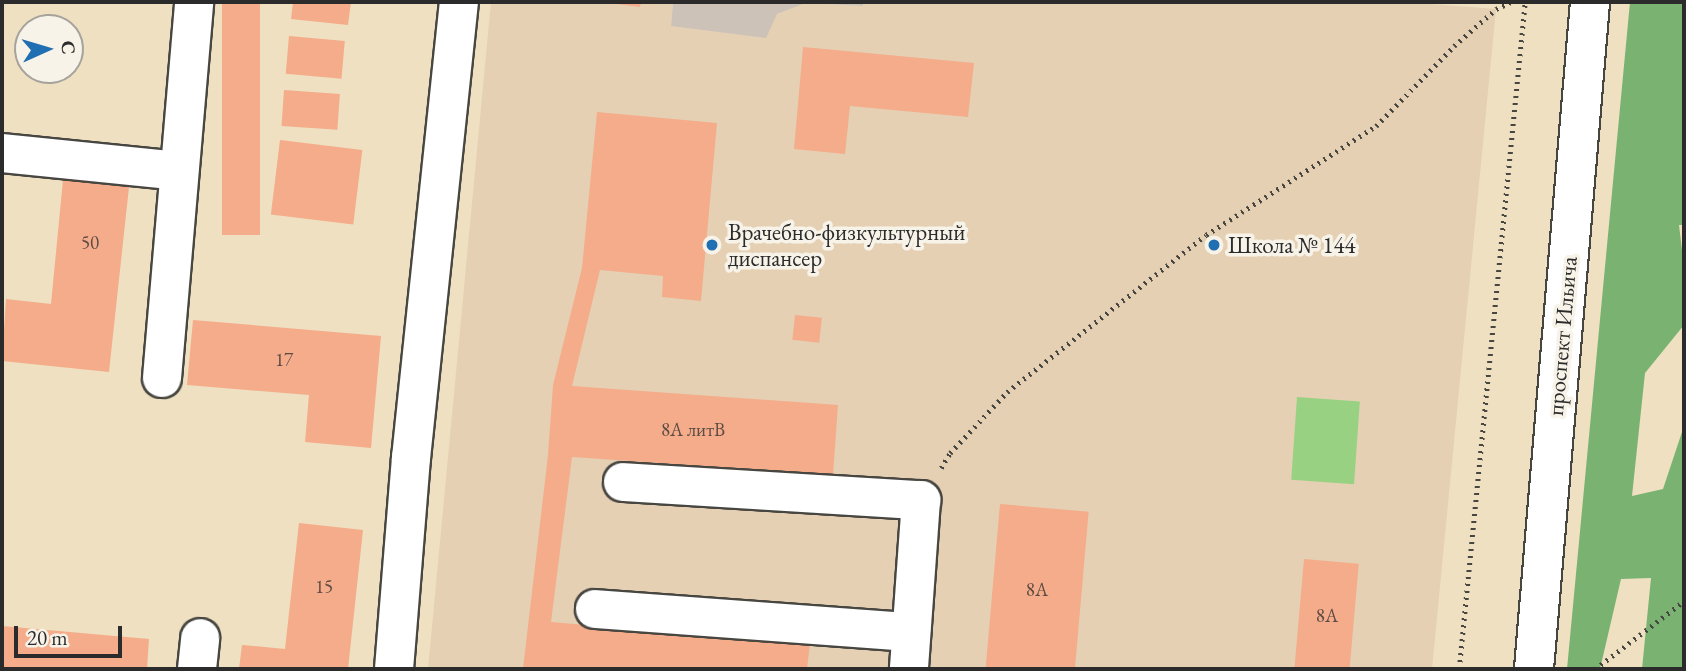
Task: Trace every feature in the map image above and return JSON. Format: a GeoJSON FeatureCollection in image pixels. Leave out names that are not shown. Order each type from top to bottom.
{"type":"FeatureCollection","features":[{"type":"Feature","properties":{"kind":"street"},"geometry":{"type":"LineString","coordinates":[[162,378],[194,2]]}},
{"type":"Feature","properties":{"kind":"street"},"geometry":{"type":"LineString","coordinates":[[394,669],[411,458],[459,2]]}},
{"type":"Feature","properties":{"kind":"street","name":"проспект Ильича"},"geometry":{"type":"LineString","coordinates":[[1534,669],[1590,2]]}},
{"type":"Feature","properties":{"kind":"street"},"geometry":{"type":"LineString","coordinates":[[2,153],[179,171]]}},
{"type":"Feature","properties":{"kind":"street"},"geometry":{"type":"LineString","coordinates":[[596,609],[910,651],[921,500],[623,482]]}},
{"type":"Feature","properties":{"kind":"path"},"geometry":{"type":"LineString","coordinates":[[921,500],[950,453],[1007,392],[1206,234],[1377,127],[1454,46],[1496,9],[1511,2]]}},
{"type":"Feature","properties":{"kind":"path"},"geometry":{"type":"LineString","coordinates":[[1459,669],[1525,2]]}},
{"type":"Feature","properties":{"kind":"path"},"geometry":{"type":"LineString","coordinates":[[1595,669],[1684,601]]}},
{"type":"Feature","properties":{"kind":"shaded area"},"geometry":{"type":"Polygon","coordinates":[[[491,2],[673,2],[671,26],[777,14],[806,3],[862,6],[863,2],[1405,2],[1496,9],[1432,669],[428,669],[491,2]]]}},
{"type":"Feature","properties":{"kind":"shaded area"},"geometry":{"type":"Polygon","coordinates":[[[673,2],[863,2],[863,6],[806,3],[777,14],[766,38],[671,26],[673,2]]]}},
{"type":"Feature","properties":{"kind":"green space"},"geometry":{"type":"Polygon","coordinates":[[[1630,2],[1684,2],[1684,225],[1679,225],[1684,267],[1684,325],[1645,373],[1632,496],[1663,489],[1684,426],[1684,669],[1642,669],[1651,578],[1621,579],[1600,669],[1567,669],[1630,2]]]}},
{"type":"Feature","properties":{"kind":"green space"},"geometry":{"type":"Polygon","coordinates":[[[1297,397],[1360,401],[1354,484],[1291,480],[1297,397]]]}},
{"type":"Feature","properties":{"kind":"building"},"geometry":{"type":"Polygon","coordinates":[[[222,2],[260,2],[260,235],[222,235],[222,2]]]}},
{"type":"Feature","properties":{"kind":"building"},"geometry":{"type":"Polygon","coordinates":[[[293,2],[351,2],[348,25],[291,19],[293,2]]]}},
{"type":"Feature","properties":{"kind":"building"},"geometry":{"type":"Polygon","coordinates":[[[601,2],[641,2],[640,7],[601,2]]]}},
{"type":"Feature","properties":{"kind":"building"},"geometry":{"type":"Polygon","coordinates":[[[289,36],[345,41],[341,79],[286,74],[289,36]]]}},
{"type":"Feature","properties":{"kind":"building"},"geometry":{"type":"Polygon","coordinates":[[[803,47],[974,63],[968,117],[850,106],[845,154],[794,149],[803,47]]]}},
{"type":"Feature","properties":{"kind":"building"},"geometry":{"type":"Polygon","coordinates":[[[284,90],[340,94],[337,130],[281,126],[284,90]]]}},
{"type":"Feature","properties":{"kind":"building"},"geometry":{"type":"Polygon","coordinates":[[[597,112],[717,123],[701,301],[662,297],[663,276],[600,270],[572,386],[838,405],[833,475],[572,457],[551,622],[810,644],[807,669],[523,669],[548,455],[553,385],[582,268],[597,112]]]}},
{"type":"Feature","properties":{"kind":"building"},"geometry":{"type":"Polygon","coordinates":[[[280,140],[362,150],[353,225],[271,214],[280,140]]]}},
{"type":"Feature","properties":{"kind":"building"},"geometry":{"type":"Polygon","coordinates":[[[63,180],[129,187],[109,372],[2,361],[6,299],[51,304],[63,180]]]}},
{"type":"Feature","properties":{"kind":"building"},"geometry":{"type":"Polygon","coordinates":[[[795,315],[822,318],[819,343],[792,340],[795,315]]]}},
{"type":"Feature","properties":{"kind":"building"},"geometry":{"type":"Polygon","coordinates":[[[193,320],[381,336],[371,448],[305,442],[309,395],[187,385],[193,320]]]}},
{"type":"Feature","properties":{"kind":"building"},"geometry":{"type":"Polygon","coordinates":[[[1000,504],[1089,512],[1075,669],[986,669],[1000,504]]]}},
{"type":"Feature","properties":{"kind":"building"},"geometry":{"type":"Polygon","coordinates":[[[299,523],[363,530],[348,669],[239,669],[242,645],[285,649],[299,523]]]}},
{"type":"Feature","properties":{"kind":"building"},"geometry":{"type":"Polygon","coordinates":[[[1304,559],[1359,564],[1350,669],[1294,669],[1304,559]]]}},
{"type":"Feature","properties":{"kind":"building"},"geometry":{"type":"Polygon","coordinates":[[[2,626],[149,639],[147,669],[2,669],[2,626]]]}},
{"type":"Feature","properties":{"kind":"place","name":"Врачебно-физкультурный диспансер"},"geometry":{"type":"Point","coordinates":[712,245]}},
{"type":"Feature","properties":{"kind":"place","name":"Школа № 144"},"geometry":{"type":"Point","coordinates":[1214,245]}}]}
